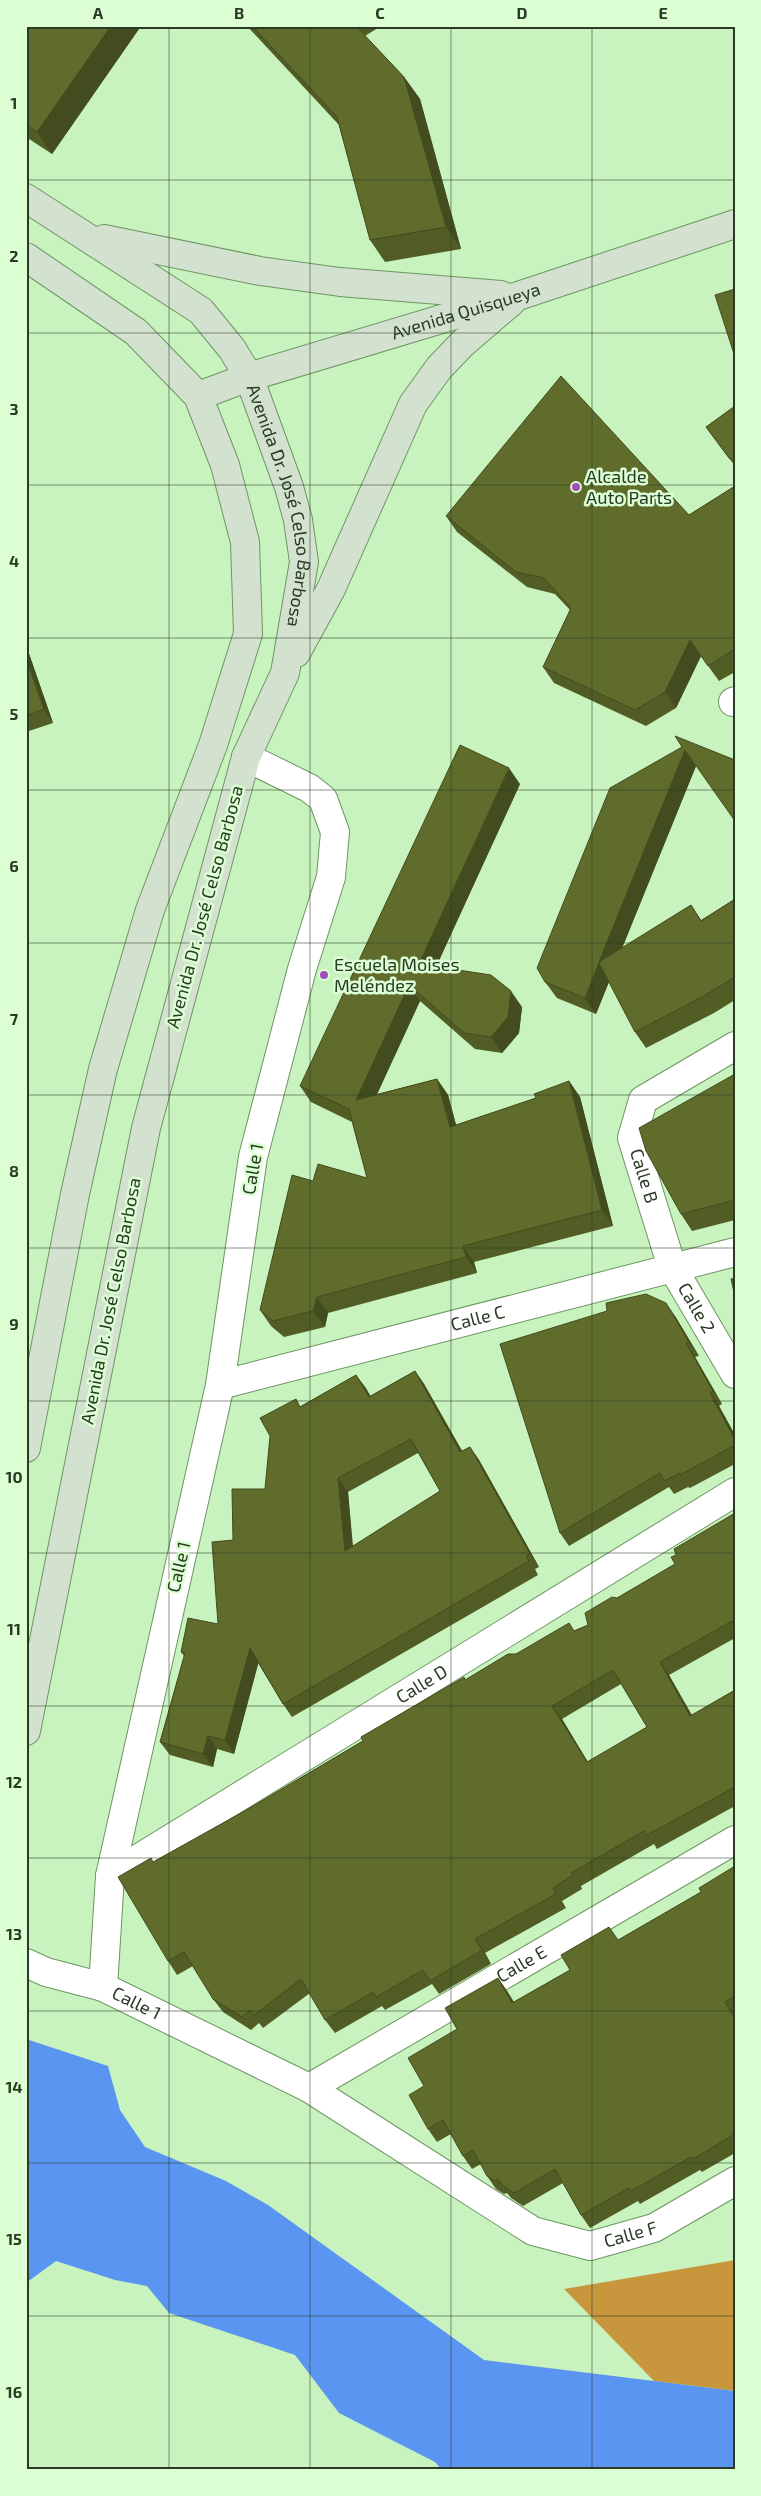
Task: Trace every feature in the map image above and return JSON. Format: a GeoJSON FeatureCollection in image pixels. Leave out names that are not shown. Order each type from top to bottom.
{"type":"FeatureCollection","features":[{"type":"Feature","properties":{"kind":"street","name":"Avenida Dr. José Celso Barbosa"},"geometry":{"type":"LineString","coordinates":[[26,198],[201,311],[232,349],[249,377],[289,487],[298,520],[302,553],[300,590],[285,673],[246,757],[146,1128],[26,1731]]}},
{"type":"Feature","properties":{"kind":"street","name":"Avenida Quisqueya"},"geometry":{"type":"LineString","coordinates":[[198,396],[249,377],[518,296],[735,224]]}},
{"type":"Feature","properties":{"kind":"street"},"geometry":{"type":"LineString","coordinates":[[85,235],[260,271],[340,282],[518,296]]}},
{"type":"Feature","properties":{"kind":"street","name":"Avenida Dr. José Celso Barbosa"},"geometry":{"type":"LineString","coordinates":[[26,257],[136,332],[198,396],[225,465],[245,542],[248,634],[213,745],[150,910],[103,1069],[75,1194],[26,1448]]}},
{"type":"Feature","properties":{"kind":"street"},"geometry":{"type":"LineString","coordinates":[[285,673],[331,588],[413,404],[439,368],[456,350],[518,296]]}},
{"type":"Feature","properties":{"kind":"street"},"geometry":{"type":"LineString","coordinates":[[213,745],[246,757]]}},
{"type":"Feature","properties":{"kind":"street","name":"Calle 1"},"geometry":{"type":"LineString","coordinates":[[246,757],[309,788],[323,799],[335,832],[331,877],[302,969],[253,1156],[220,1385],[110,1876],[104,1987],[309,2088],[493,2205]]}},
{"type":"Feature","properties":{"kind":"street","name":"Calle B"},"geometry":{"type":"LineString","coordinates":[[672,1267],[632,1138],[643,1100],[735,1046]]}},
{"type":"Feature","properties":{"kind":"street","name":"Calle C"},"geometry":{"type":"LineString","coordinates":[[220,1385],[735,1252]]}},
{"type":"Feature","properties":{"kind":"street","name":"Calle 2"},"geometry":{"type":"LineString","coordinates":[[672,1267],[735,1374]]}},
{"type":"Feature","properties":{"kind":"street","name":"Calle D"},"geometry":{"type":"LineString","coordinates":[[110,1876],[735,1492]]}},
{"type":"Feature","properties":{"kind":"street","name":"Calle E"},"geometry":{"type":"LineString","coordinates":[[309,2088],[735,1840]]}},
{"type":"Feature","properties":{"kind":"street"},"geometry":{"type":"LineString","coordinates":[[26,1964],[46,1972],[104,1987]]}},
{"type":"Feature","properties":{"kind":"street","name":"Calle F"},"geometry":{"type":"LineString","coordinates":[[493,2205],[533,2231],[590,2246],[654,2228],[735,2181]]}},
{"type":"Feature","properties":{"kind":"shaded area"},"geometry":{"type":"Polygon","coordinates":[[[735,2260],[735,2391],[654,2381],[564,2289],[735,2260]]]}},
{"type":"Feature","properties":{"kind":"water"},"geometry":{"type":"Polygon","coordinates":[[[26,2039],[108,2066],[120,2110],[145,2147],[226,2181],[268,2205],[484,2360],[735,2391],[735,2470],[442,2470],[435,2462],[339,2413],[295,2355],[169,2313],[147,2286],[115,2280],[56,2261],[26,2283],[26,2039]]]}},
{"type":"Feature","properties":{"kind":"building"},"geometry":{"type":"Polygon","coordinates":[[[26,26],[111,26],[37,132],[26,125],[26,26]]]}},
{"type":"Feature","properties":{"kind":"building"},"geometry":{"type":"Polygon","coordinates":[[[252,26],[356,26],[404,77],[446,227],[370,240],[337,117],[252,26]]]}},
{"type":"Feature","properties":{"kind":"building"},"geometry":{"type":"Polygon","coordinates":[[[735,289],[735,357],[715,295],[735,289]]]}},
{"type":"Feature","properties":{"kind":"building"},"geometry":{"type":"Polygon","coordinates":[[[561,376],[689,515],[735,486],[735,649],[708,666],[690,640],[665,692],[635,710],[543,667],[571,608],[544,578],[516,572],[446,516],[561,376]]]}},
{"type":"Feature","properties":{"kind":"building"},"geometry":{"type":"Polygon","coordinates":[[[735,406],[735,463],[729,458],[706,427],[735,406]]]}},
{"type":"Feature","properties":{"kind":"building"},"geometry":{"type":"Polygon","coordinates":[[[26,658],[44,709],[26,716],[26,658]]]}},
{"type":"Feature","properties":{"kind":"building"},"geometry":{"type":"Polygon","coordinates":[[[675,736],[735,760],[735,821],[685,750],[599,962],[691,905],[701,921],[735,899],[735,977],[702,997],[635,1032],[599,963],[585,998],[545,982],[537,968],[610,788],[682,747],[675,736]]]}},
{"type":"Feature","properties":{"kind":"building"},"geometry":{"type":"Polygon","coordinates":[[[460,745],[509,768],[419,964],[491,975],[511,991],[508,1017],[491,1037],[464,1033],[409,985],[356,1100],[437,1079],[450,1127],[536,1098],[534,1094],[569,1081],[602,1210],[463,1246],[466,1257],[317,1297],[313,1311],[273,1321],[260,1310],[292,1175],[313,1181],[318,1164],[367,1178],[349,1109],[300,1086],[460,745]]]}},
{"type":"Feature","properties":{"kind":"building"},"geometry":{"type":"Polygon","coordinates":[[[735,1074],[735,1200],[681,1214],[646,1151],[639,1128],[735,1074]]]}},
{"type":"Feature","properties":{"kind":"building"},"geometry":{"type":"Polygon","coordinates":[[[735,1278],[735,1297],[731,1279],[735,1278]]]}},
{"type":"Feature","properties":{"kind":"building"},"geometry":{"type":"Polygon","coordinates":[[[646,1294],[666,1303],[689,1342],[686,1343],[713,1391],[710,1393],[735,1440],[735,1445],[680,1475],[680,1473],[664,1481],[660,1473],[560,1533],[500,1344],[607,1311],[606,1303],[646,1294]]]}},
{"type":"Feature","properties":{"kind":"building"},"geometry":{"type":"Polygon","coordinates":[[[415,1371],[460,1452],[470,1447],[530,1554],[526,1556],[529,1561],[283,1704],[250,1648],[225,1740],[208,1736],[203,1754],[160,1742],[185,1653],[181,1652],[188,1618],[218,1624],[212,1542],[233,1540],[232,1489],[265,1489],[270,1436],[260,1418],[296,1399],[300,1407],[356,1375],[369,1397],[415,1371]],[[411,1439],[338,1478],[345,1551],[440,1491],[411,1439]]]}},
{"type":"Feature","properties":{"kind":"building"},"geometry":{"type":"Polygon","coordinates":[[[735,1513],[735,1625],[732,1621],[660,1662],[690,1716],[735,1690],[735,1787],[647,1835],[644,1831],[571,1873],[573,1875],[553,1888],[556,1894],[475,1939],[482,1950],[430,1981],[423,1970],[376,1997],[373,1992],[325,2020],[301,1979],[254,2015],[250,2010],[242,2017],[213,1999],[184,1952],[168,1961],[118,1877],[151,1858],[153,1862],[248,1809],[363,1741],[361,1737],[464,1677],[465,1680],[508,1654],[516,1654],[569,1623],[574,1631],[588,1625],[585,1613],[612,1597],[617,1598],[675,1564],[671,1557],[676,1555],[674,1549],[735,1513]],[[613,1670],[552,1706],[587,1762],[647,1727],[613,1670]]]}},
{"type":"Feature","properties":{"kind":"building"},"geometry":{"type":"Polygon","coordinates":[[[735,1866],[735,1996],[725,2002],[735,2019],[735,2134],[693,2159],[691,2157],[631,2191],[629,2188],[581,2215],[555,2169],[514,2193],[502,2185],[498,2179],[495,2181],[487,2176],[473,2150],[463,2156],[443,2120],[428,2129],[409,2095],[424,2086],[408,2058],[457,2029],[445,2008],[498,1978],[512,2003],[570,1970],[561,1955],[609,1927],[618,1940],[701,1892],[699,1888],[735,1866]]]}},
{"type":"Feature","properties":{"kind":"place","name":"Alcalde Auto Parts"},"geometry":{"type":"Point","coordinates":[576,487]}},
{"type":"Feature","properties":{"kind":"place","name":"Escuela Moises Meléndez"},"geometry":{"type":"Point","coordinates":[324,975]}}]}
